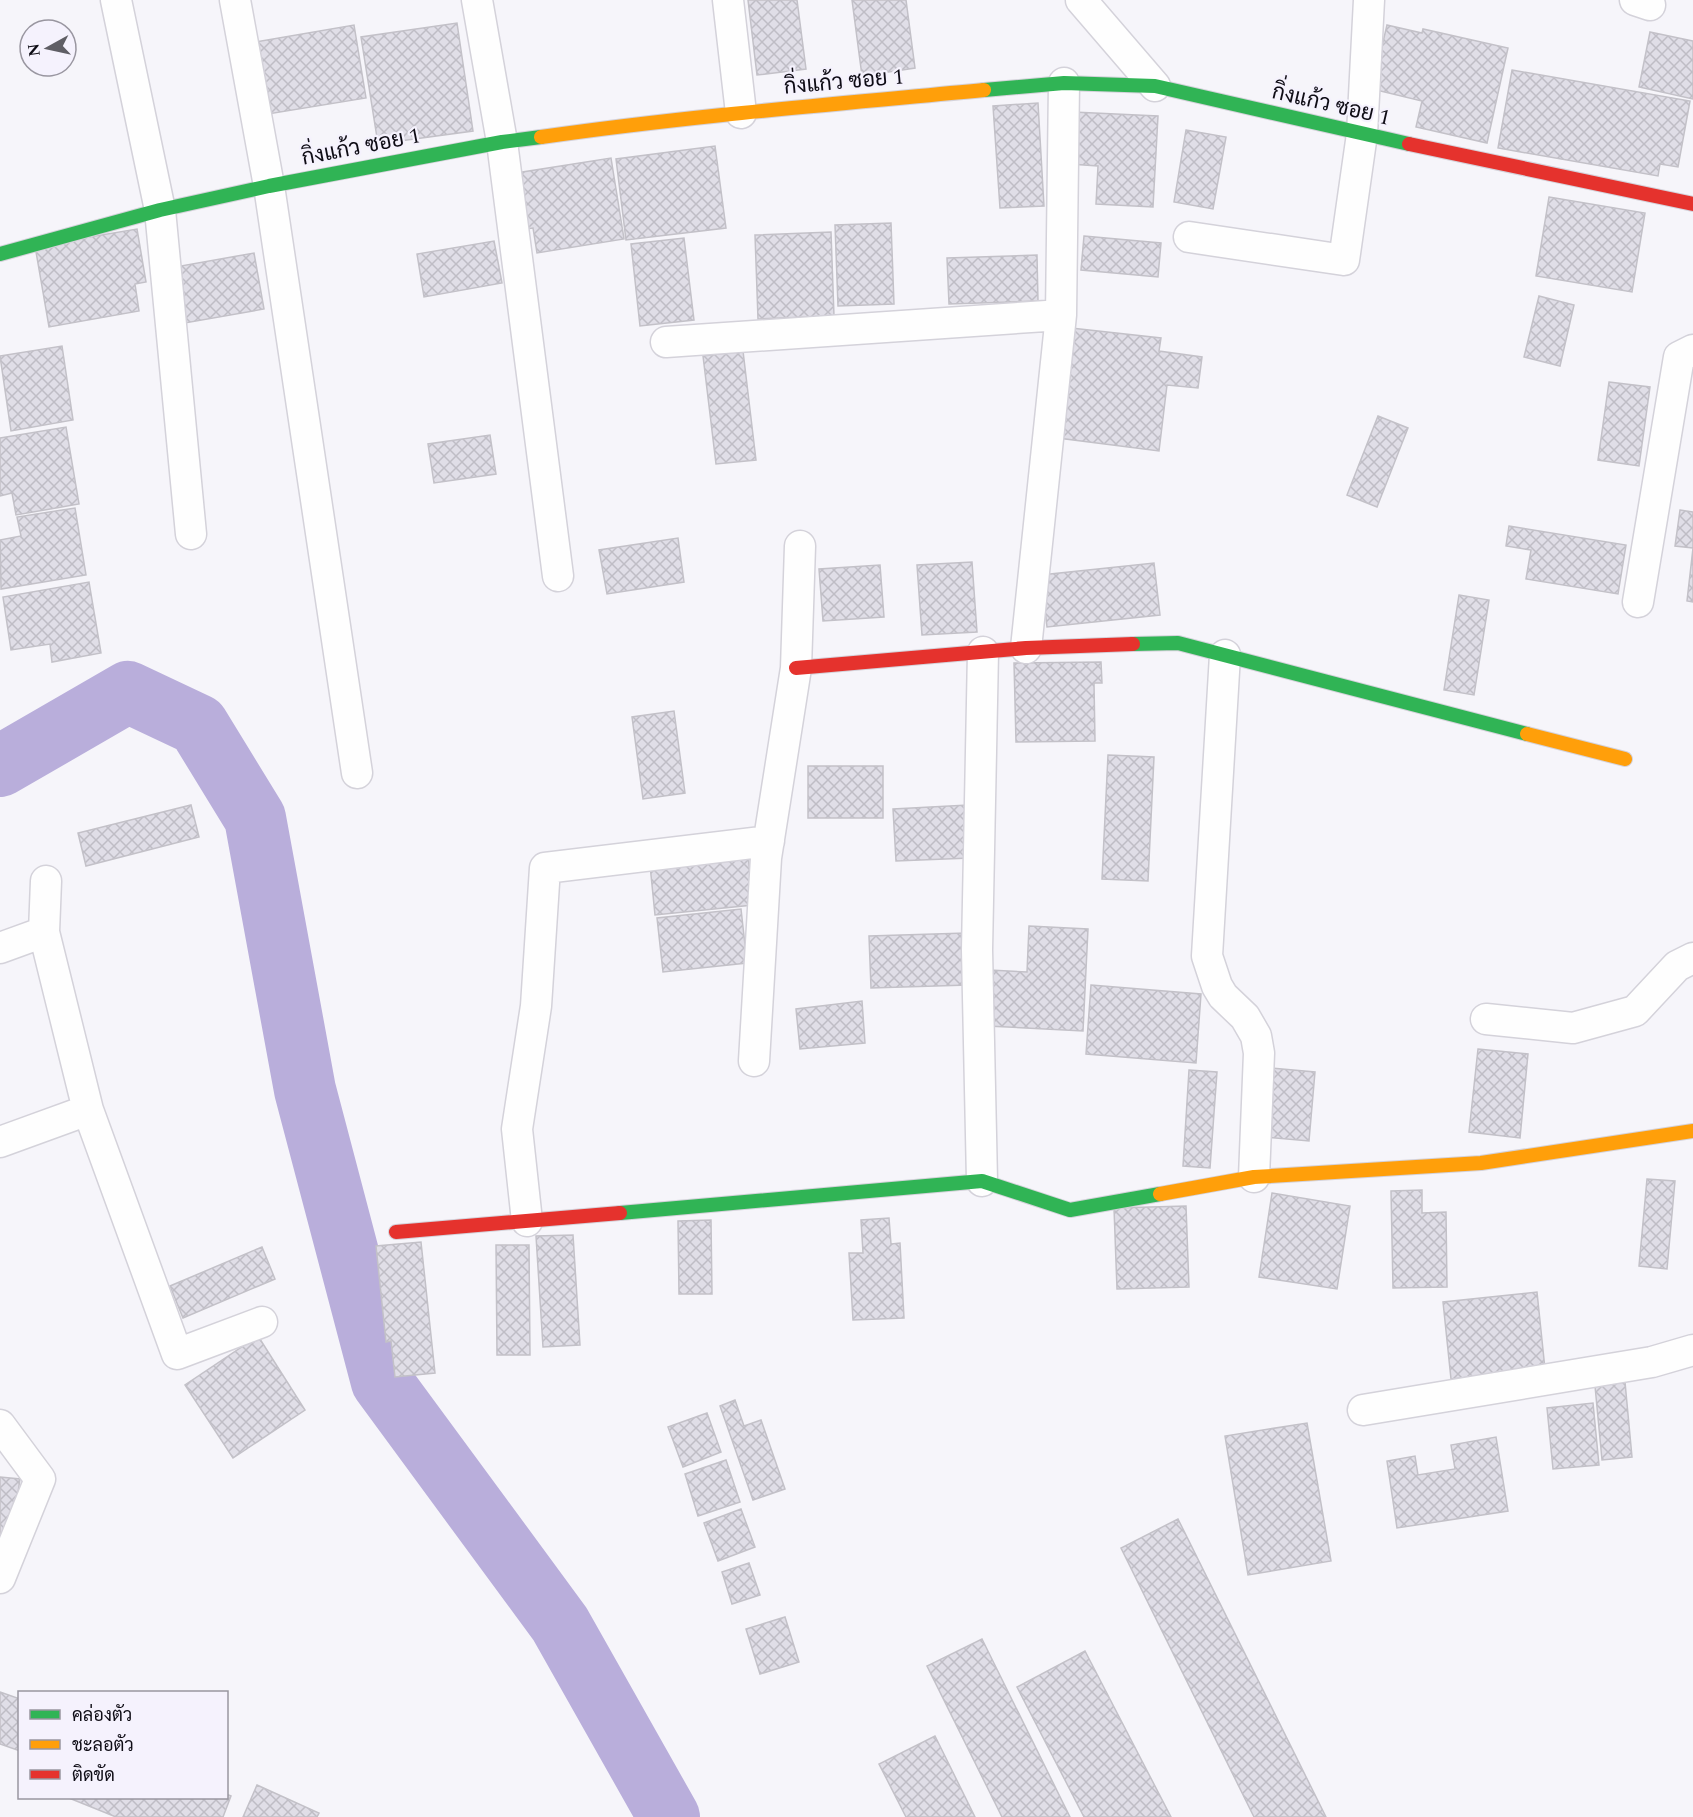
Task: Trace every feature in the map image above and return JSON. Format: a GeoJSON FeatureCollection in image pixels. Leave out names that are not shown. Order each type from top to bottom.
{"type":"FeatureCollection","features":[{"type":"Feature","properties":{"kind":"street"},"geometry":{"type":"LineString","coordinates":[[116,0],[160,210],[191,534]]}},
{"type":"Feature","properties":{"kind":"street"},"geometry":{"type":"LineString","coordinates":[[235,0],[269,186],[357,773]]}},
{"type":"Feature","properties":{"kind":"street"},"geometry":{"type":"LineString","coordinates":[[477,0],[502,142],[558,576]]}},
{"type":"Feature","properties":{"kind":"street"},"geometry":{"type":"LineString","coordinates":[[728,0],[741,113]]}},
{"type":"Feature","properties":{"kind":"street"},"geometry":{"type":"LineString","coordinates":[[1081,0],[1155,86]]}},
{"type":"Feature","properties":{"kind":"street"},"geometry":{"type":"LineString","coordinates":[[1189,237],[1344,261],[1362,134],[1369,0]]}},
{"type":"Feature","properties":{"kind":"street"},"geometry":{"type":"LineString","coordinates":[[1026,648],[1061,315],[1064,82]]}},
{"type":"Feature","properties":{"kind":"street","name":"กิ่งแก้ว ซอย 1"},"geometry":{"type":"LineString","coordinates":[[0,254],[160,210],[269,186],[502,142],[626,125],[1064,82],[1155,86],[1362,134],[1693,204]]}},
{"type":"Feature","properties":{"kind":"street"},"geometry":{"type":"LineString","coordinates":[[666,342],[1061,315]]}},
{"type":"Feature","properties":{"kind":"street"},"geometry":{"type":"LineString","coordinates":[[1638,602],[1679,357],[1693,350]]}},
{"type":"Feature","properties":{"kind":"street"},"geometry":{"type":"LineString","coordinates":[[754,1061],[766,858],[796,668],[800,546]]}},
{"type":"Feature","properties":{"kind":"street"},"geometry":{"type":"LineString","coordinates":[[796,668],[1026,648],[1178,643],[1624,759]]}},
{"type":"Feature","properties":{"kind":"street"},"geometry":{"type":"LineString","coordinates":[[982,1180],[977,950],[983,652]]}},
{"type":"Feature","properties":{"kind":"street"},"geometry":{"type":"LineString","coordinates":[[1225,655],[1207,956],[1222,996],[1245,1017],[1256,1036],[1259,1053],[1254,1177]]}},
{"type":"Feature","properties":{"kind":"street"},"geometry":{"type":"LineString","coordinates":[[527,1221],[517,1129],[536,1006],[544,868],[769,841]]}},
{"type":"Feature","properties":{"kind":"street"},"geometry":{"type":"LineString","coordinates":[[46,881],[44,933],[88,1110],[177,1354],[262,1322]]}},
{"type":"Feature","properties":{"kind":"street"},"geometry":{"type":"LineString","coordinates":[[0,948],[44,933]]}},
{"type":"Feature","properties":{"kind":"street"},"geometry":{"type":"LineString","coordinates":[[1486,1019],[1574,1028],[1635,1011],[1677,966],[1693,958]]}},
{"type":"Feature","properties":{"kind":"street"},"geometry":{"type":"LineString","coordinates":[[0,1142],[88,1110]]}},
{"type":"Feature","properties":{"kind":"street"},"geometry":{"type":"LineString","coordinates":[[396,1232],[982,1180],[1070,1210],[1254,1177],[1481,1163],[1693,1131]]}},
{"type":"Feature","properties":{"kind":"street"},"geometry":{"type":"LineString","coordinates":[[1363,1410],[1652,1362],[1693,1350]]}},
{"type":"Feature","properties":{"kind":"street"},"geometry":{"type":"LineString","coordinates":[[0,1425],[39,1479],[0,1578]]}},
{"type":"Feature","properties":{"kind":"building"},"geometry":{"type":"Polygon","coordinates":[[[748,0],[797,0],[806,69],[757,75],[748,0]]]}},
{"type":"Feature","properties":{"kind":"building"},"geometry":{"type":"Polygon","coordinates":[[[852,0],[906,0],[915,68],[862,76],[852,0]]]}},
{"type":"Feature","properties":{"kind":"building"},"geometry":{"type":"Polygon","coordinates":[[[457,23],[473,131],[378,144],[361,37],[457,23]]]}},
{"type":"Feature","properties":{"kind":"building"},"geometry":{"type":"Polygon","coordinates":[[[354,25],[366,98],[262,115],[249,43],[354,25]]]}},
{"type":"Feature","properties":{"kind":"building"},"geometry":{"type":"Polygon","coordinates":[[[1387,25],[1422,33],[1423,29],[1508,48],[1487,143],[1416,127],[1422,101],[1372,89],[1387,25]]]}},
{"type":"Feature","properties":{"kind":"building"},"geometry":{"type":"Polygon","coordinates":[[[1650,32],[1693,41],[1693,99],[1639,87],[1650,32]]]}},
{"type":"Feature","properties":{"kind":"building"},"geometry":{"type":"Polygon","coordinates":[[[1512,70],[1690,101],[1678,167],[1660,164],[1658,176],[1498,148],[1512,70]]]}},
{"type":"Feature","properties":{"kind":"building"},"geometry":{"type":"Polygon","coordinates":[[[1038,103],[1044,206],[1000,208],[993,106],[1038,103]]]}},
{"type":"Feature","properties":{"kind":"building"},"geometry":{"type":"Polygon","coordinates":[[[1073,112],[1158,116],[1153,207],[1096,204],[1098,166],[1070,164],[1073,112]]]}},
{"type":"Feature","properties":{"kind":"building"},"geometry":{"type":"Polygon","coordinates":[[[1186,130],[1226,137],[1213,209],[1174,202],[1186,130]]]}},
{"type":"Feature","properties":{"kind":"building"},"geometry":{"type":"Polygon","coordinates":[[[715,146],[726,228],[626,240],[616,159],[715,146]]]}},
{"type":"Feature","properties":{"kind":"building"},"geometry":{"type":"Polygon","coordinates":[[[611,158],[624,239],[537,253],[533,228],[518,230],[510,174],[611,158]]]}},
{"type":"Feature","properties":{"kind":"building"},"geometry":{"type":"Polygon","coordinates":[[[1549,197],[1645,213],[1632,292],[1536,276],[1549,197]]]}},
{"type":"Feature","properties":{"kind":"building"},"geometry":{"type":"Polygon","coordinates":[[[891,223],[894,304],[838,306],[835,225],[891,223]]]}},
{"type":"Feature","properties":{"kind":"building"},"geometry":{"type":"Polygon","coordinates":[[[137,229],[146,282],[135,284],[139,311],[49,327],[35,246],[137,229]]]}},
{"type":"Feature","properties":{"kind":"building"},"geometry":{"type":"Polygon","coordinates":[[[831,232],[834,316],[758,319],[755,235],[831,232]]]}},
{"type":"Feature","properties":{"kind":"building"},"geometry":{"type":"Polygon","coordinates":[[[1084,236],[1161,243],[1158,277],[1081,270],[1084,236]]]}},
{"type":"Feature","properties":{"kind":"building"},"geometry":{"type":"Polygon","coordinates":[[[684,238],[694,320],[640,326],[631,244],[684,238]]]}},
{"type":"Feature","properties":{"kind":"building"},"geometry":{"type":"Polygon","coordinates":[[[494,241],[502,283],[424,297],[417,254],[494,241]]]}},
{"type":"Feature","properties":{"kind":"building"},"geometry":{"type":"Polygon","coordinates":[[[254,253],[264,309],[185,323],[175,267],[254,253]]]}},
{"type":"Feature","properties":{"kind":"building"},"geometry":{"type":"Polygon","coordinates":[[[1037,255],[1038,301],[949,304],[947,258],[1037,255]]]}},
{"type":"Feature","properties":{"kind":"building"},"geometry":{"type":"Polygon","coordinates":[[[1539,296],[1574,305],[1560,366],[1524,357],[1539,296]]]}},
{"type":"Feature","properties":{"kind":"building"},"geometry":{"type":"Polygon","coordinates":[[[1071,328],[1161,338],[1159,351],[1202,357],[1198,388],[1167,385],[1159,451],[1058,438],[1071,328]]]}},
{"type":"Feature","properties":{"kind":"building"},"geometry":{"type":"Polygon","coordinates":[[[62,346],[73,420],[11,431],[0,356],[62,346]]]}},
{"type":"Feature","properties":{"kind":"building"},"geometry":{"type":"Polygon","coordinates":[[[743,351],[756,460],[716,464],[703,356],[743,351]]]}},
{"type":"Feature","properties":{"kind":"building"},"geometry":{"type":"Polygon","coordinates":[[[1609,382],[1650,387],[1639,466],[1598,460],[1609,382]]]}},
{"type":"Feature","properties":{"kind":"building"},"geometry":{"type":"Polygon","coordinates":[[[1378,416],[1408,428],[1377,507],[1347,495],[1378,416]]]}},
{"type":"Feature","properties":{"kind":"building"},"geometry":{"type":"Polygon","coordinates":[[[66,427],[79,504],[16,515],[12,493],[0,496],[0,438],[66,427]]]}},
{"type":"Feature","properties":{"kind":"building"},"geometry":{"type":"Polygon","coordinates":[[[490,435],[496,474],[434,483],[428,444],[490,435]]]}},
{"type":"Feature","properties":{"kind":"building"},"geometry":{"type":"Polygon","coordinates":[[[75,508],[86,575],[1,589],[0,540],[21,536],[17,517],[75,508]]]}},
{"type":"Feature","properties":{"kind":"building"},"geometry":{"type":"Polygon","coordinates":[[[1680,510],[1693,512],[1693,548],[1675,546],[1680,510]]]}},
{"type":"Feature","properties":{"kind":"building"},"geometry":{"type":"Polygon","coordinates":[[[1509,526],[1626,545],[1618,594],[1526,579],[1531,550],[1506,546],[1509,526]]]}},
{"type":"Feature","properties":{"kind":"building"},"geometry":{"type":"Polygon","coordinates":[[[678,538],[684,582],[607,594],[599,550],[678,538]]]}},
{"type":"Feature","properties":{"kind":"building"},"geometry":{"type":"Polygon","coordinates":[[[1693,548],[1693,602],[1687,601],[1693,548]]]}},
{"type":"Feature","properties":{"kind":"building"},"geometry":{"type":"Polygon","coordinates":[[[972,562],[977,632],[922,635],[917,565],[972,562]]]}},
{"type":"Feature","properties":{"kind":"building"},"geometry":{"type":"Polygon","coordinates":[[[1154,563],[1160,615],[1047,627],[1041,575],[1154,563]]]}},
{"type":"Feature","properties":{"kind":"building"},"geometry":{"type":"Polygon","coordinates":[[[880,565],[884,617],[823,621],[819,569],[880,565]]]}},
{"type":"Feature","properties":{"kind":"building"},"geometry":{"type":"Polygon","coordinates":[[[89,582],[101,653],[52,662],[50,644],[11,650],[3,597],[89,582]]]}},
{"type":"Feature","properties":{"kind":"building"},"geometry":{"type":"Polygon","coordinates":[[[1459,595],[1489,600],[1474,695],[1444,690],[1459,595]]]}},
{"type":"Feature","properties":{"kind":"building"},"geometry":{"type":"Polygon","coordinates":[[[1101,662],[1102,683],[1094,683],[1095,741],[1016,742],[1014,663],[1101,662]]]}},
{"type":"Feature","properties":{"kind":"building"},"geometry":{"type":"Polygon","coordinates":[[[674,711],[685,793],[643,799],[632,717],[674,711]]]}},
{"type":"Feature","properties":{"kind":"building"},"geometry":{"type":"Polygon","coordinates":[[[1108,755],[1154,757],[1148,881],[1102,879],[1108,755]]]}},
{"type":"Feature","properties":{"kind":"building"},"geometry":{"type":"Polygon","coordinates":[[[808,766],[883,766],[883,818],[808,818],[808,766]]]}},
{"type":"Feature","properties":{"kind":"building"},"geometry":{"type":"Polygon","coordinates":[[[191,805],[199,837],[86,866],[78,833],[191,805]]]}},
{"type":"Feature","properties":{"kind":"building"},"geometry":{"type":"Polygon","coordinates":[[[968,805],[970,858],[896,861],[893,809],[968,805]]]}},
{"type":"Feature","properties":{"kind":"building"},"geometry":{"type":"Polygon","coordinates":[[[748,855],[753,905],[655,915],[650,865],[748,855]]]}},
{"type":"Feature","properties":{"kind":"building"},"geometry":{"type":"Polygon","coordinates":[[[741,909],[747,963],[663,972],[657,918],[741,909]]]}},
{"type":"Feature","properties":{"kind":"building"},"geometry":{"type":"Polygon","coordinates":[[[1029,926],[1088,929],[1083,1031],[987,1026],[990,970],[1027,972],[1029,926]]]}},
{"type":"Feature","properties":{"kind":"building"},"geometry":{"type":"Polygon","coordinates":[[[966,933],[968,985],[871,988],[869,936],[966,933]]]}},
{"type":"Feature","properties":{"kind":"building"},"geometry":{"type":"Polygon","coordinates":[[[1091,985],[1201,994],[1196,1063],[1086,1054],[1091,985]]]}},
{"type":"Feature","properties":{"kind":"building"},"geometry":{"type":"Polygon","coordinates":[[[862,1001],[865,1043],[800,1049],[796,1009],[862,1001]]]}},
{"type":"Feature","properties":{"kind":"building"},"geometry":{"type":"Polygon","coordinates":[[[1478,1049],[1528,1054],[1520,1138],[1469,1132],[1478,1049]]]}},
{"type":"Feature","properties":{"kind":"building"},"geometry":{"type":"Polygon","coordinates":[[[1271,1068],[1315,1072],[1309,1141],[1264,1137],[1271,1068]]]}},
{"type":"Feature","properties":{"kind":"building"},"geometry":{"type":"Polygon","coordinates":[[[1189,1070],[1217,1072],[1210,1168],[1183,1166],[1189,1070]]]}},
{"type":"Feature","properties":{"kind":"building"},"geometry":{"type":"Polygon","coordinates":[[[1647,1179],[1675,1181],[1667,1269],[1639,1266],[1647,1179]]]}},
{"type":"Feature","properties":{"kind":"building"},"geometry":{"type":"Polygon","coordinates":[[[1422,1190],[1422,1213],[1446,1212],[1447,1287],[1393,1288],[1391,1191],[1422,1190]]]}},
{"type":"Feature","properties":{"kind":"building"},"geometry":{"type":"Polygon","coordinates":[[[1272,1193],[1350,1206],[1337,1289],[1259,1277],[1272,1193]]]}},
{"type":"Feature","properties":{"kind":"building"},"geometry":{"type":"Polygon","coordinates":[[[1186,1206],[1189,1287],[1117,1289],[1114,1208],[1186,1206]]]}},
{"type":"Feature","properties":{"kind":"building"},"geometry":{"type":"Polygon","coordinates":[[[889,1218],[891,1244],[900,1243],[904,1318],[853,1320],[849,1253],[863,1253],[861,1220],[889,1218]]]}},
{"type":"Feature","properties":{"kind":"building"},"geometry":{"type":"Polygon","coordinates":[[[711,1220],[712,1294],[679,1294],[678,1221],[711,1220]]]}},
{"type":"Feature","properties":{"kind":"building"},"geometry":{"type":"Polygon","coordinates":[[[573,1235],[580,1345],[543,1347],[536,1236],[573,1235]]]}},
{"type":"Feature","properties":{"kind":"building"},"geometry":{"type":"Polygon","coordinates":[[[421,1242],[435,1373],[395,1377],[391,1341],[386,1342],[376,1246],[421,1242]]]}},
{"type":"Feature","properties":{"kind":"building"},"geometry":{"type":"Polygon","coordinates":[[[496,1245],[529,1245],[530,1355],[497,1355],[496,1245]]]}},
{"type":"Feature","properties":{"kind":"building"},"geometry":{"type":"Polygon","coordinates":[[[262,1247],[275,1279],[183,1318],[170,1286],[262,1247]]]}},
{"type":"Feature","properties":{"kind":"building"},"geometry":{"type":"Polygon","coordinates":[[[1537,1292],[1545,1369],[1451,1379],[1443,1302],[1537,1292]]]}},
{"type":"Feature","properties":{"kind":"building"},"geometry":{"type":"Polygon","coordinates":[[[258,1336],[305,1410],[233,1458],[185,1385],[258,1336]]]}},
{"type":"Feature","properties":{"kind":"building"},"geometry":{"type":"Polygon","coordinates":[[[1625,1382],[1632,1457],[1602,1460],[1595,1386],[1625,1382]]]}},
{"type":"Feature","properties":{"kind":"building"},"geometry":{"type":"Polygon","coordinates":[[[735,1400],[744,1426],[761,1420],[785,1489],[753,1500],[720,1406],[735,1400]]]}},
{"type":"Feature","properties":{"kind":"building"},"geometry":{"type":"Polygon","coordinates":[[[1593,1403],[1599,1465],[1553,1469],[1547,1408],[1593,1403]]]}},
{"type":"Feature","properties":{"kind":"building"},"geometry":{"type":"Polygon","coordinates":[[[707,1413],[721,1452],[683,1467],[668,1427],[707,1413]]]}},
{"type":"Feature","properties":{"kind":"building"},"geometry":{"type":"Polygon","coordinates":[[[1307,1423],[1331,1561],[1248,1575],[1225,1436],[1307,1423]]]}},
{"type":"Feature","properties":{"kind":"building"},"geometry":{"type":"Polygon","coordinates":[[[1496,1437],[1508,1511],[1397,1528],[1387,1461],[1415,1456],[1418,1475],[1455,1469],[1451,1445],[1496,1437]]]}},
{"type":"Feature","properties":{"kind":"building"},"geometry":{"type":"Polygon","coordinates":[[[726,1460],[740,1502],[698,1516],[685,1474],[726,1460]]]}},
{"type":"Feature","properties":{"kind":"building"},"geometry":{"type":"Polygon","coordinates":[[[0,1477],[20,1479],[11,1539],[0,1538],[0,1477]]]}},
{"type":"Feature","properties":{"kind":"building"},"geometry":{"type":"Polygon","coordinates":[[[741,1509],[755,1547],[718,1561],[704,1523],[741,1509]]]}},
{"type":"Feature","properties":{"kind":"building"},"geometry":{"type":"Polygon","coordinates":[[[1178,1519],[1326,1817],[1254,1817],[1121,1548],[1178,1519]]]}},
{"type":"Feature","properties":{"kind":"building"},"geometry":{"type":"Polygon","coordinates":[[[749,1563],[760,1595],[732,1604],[722,1572],[749,1563]]]}},
{"type":"Feature","properties":{"kind":"building"},"geometry":{"type":"Polygon","coordinates":[[[785,1617],[799,1662],[760,1674],[746,1629],[785,1617]]]}},
{"type":"Feature","properties":{"kind":"building"},"geometry":{"type":"Polygon","coordinates":[[[982,1639],[1070,1817],[1002,1817],[927,1666],[982,1639]]]}},
{"type":"Feature","properties":{"kind":"building"},"geometry":{"type":"Polygon","coordinates":[[[1085,1651],[1171,1817],[1084,1817],[1017,1687],[1085,1651]]]}},
{"type":"Feature","properties":{"kind":"building"},"geometry":{"type":"Polygon","coordinates":[[[0,1692],[18,1698],[18,1750],[0,1744],[0,1692]]]}},
{"type":"Feature","properties":{"kind":"building"},"geometry":{"type":"Polygon","coordinates":[[[935,1736],[975,1817],[906,1817],[879,1764],[935,1736]]]}},
{"type":"Feature","properties":{"kind":"building"},"geometry":{"type":"Polygon","coordinates":[[[257,1785],[319,1813],[317,1817],[243,1817],[257,1785]]]}},
{"type":"Feature","properties":{"kind":"building"},"geometry":{"type":"Polygon","coordinates":[[[228,1795],[231,1796],[223,1817],[116,1817],[71,1799],[228,1799],[228,1795]]]}},
{"type":"Feature","properties":{"kind":"waterway"},"geometry":{"type":"LineString","coordinates":[[0,766],[128,692],[198,725],[255,818],[305,1090],[382,1382],[560,1624],[669,1817]]}},
{"type":"Feature","properties":{"kind":"traffic: fast"},"geometry":{"type":"LineString","coordinates":[[984,90],[1064,83],[1155,86],[1409,144]]}},
{"type":"Feature","properties":{"kind":"traffic: fast"},"geometry":{"type":"LineString","coordinates":[[0,254],[160,210],[269,186],[502,142],[541,137]]}},
{"type":"Feature","properties":{"kind":"traffic: fast"},"geometry":{"type":"LineString","coordinates":[[1133,644],[1178,643],[1527,734]]}},
{"type":"Feature","properties":{"kind":"traffic: fast"},"geometry":{"type":"LineString","coordinates":[[620,1213],[982,1181],[1070,1210],[1160,1194]]}},
{"type":"Feature","properties":{"kind":"traffic: slow"},"geometry":{"type":"LineString","coordinates":[[541,137],[818,105],[984,90]]}},
{"type":"Feature","properties":{"kind":"traffic: slow"},"geometry":{"type":"LineString","coordinates":[[1527,734],[1625,759]]}},
{"type":"Feature","properties":{"kind":"traffic: slow"},"geometry":{"type":"LineString","coordinates":[[1160,1194],[1254,1177],[1481,1163],[1693,1131]]}},
{"type":"Feature","properties":{"kind":"traffic: jam"},"geometry":{"type":"LineString","coordinates":[[1409,144],[1693,204]]}},
{"type":"Feature","properties":{"kind":"traffic: jam"},"geometry":{"type":"LineString","coordinates":[[796,668],[1026,648],[1133,644]]}},
{"type":"Feature","properties":{"kind":"traffic: jam"},"geometry":{"type":"LineString","coordinates":[[396,1232],[620,1213]]}}]}
